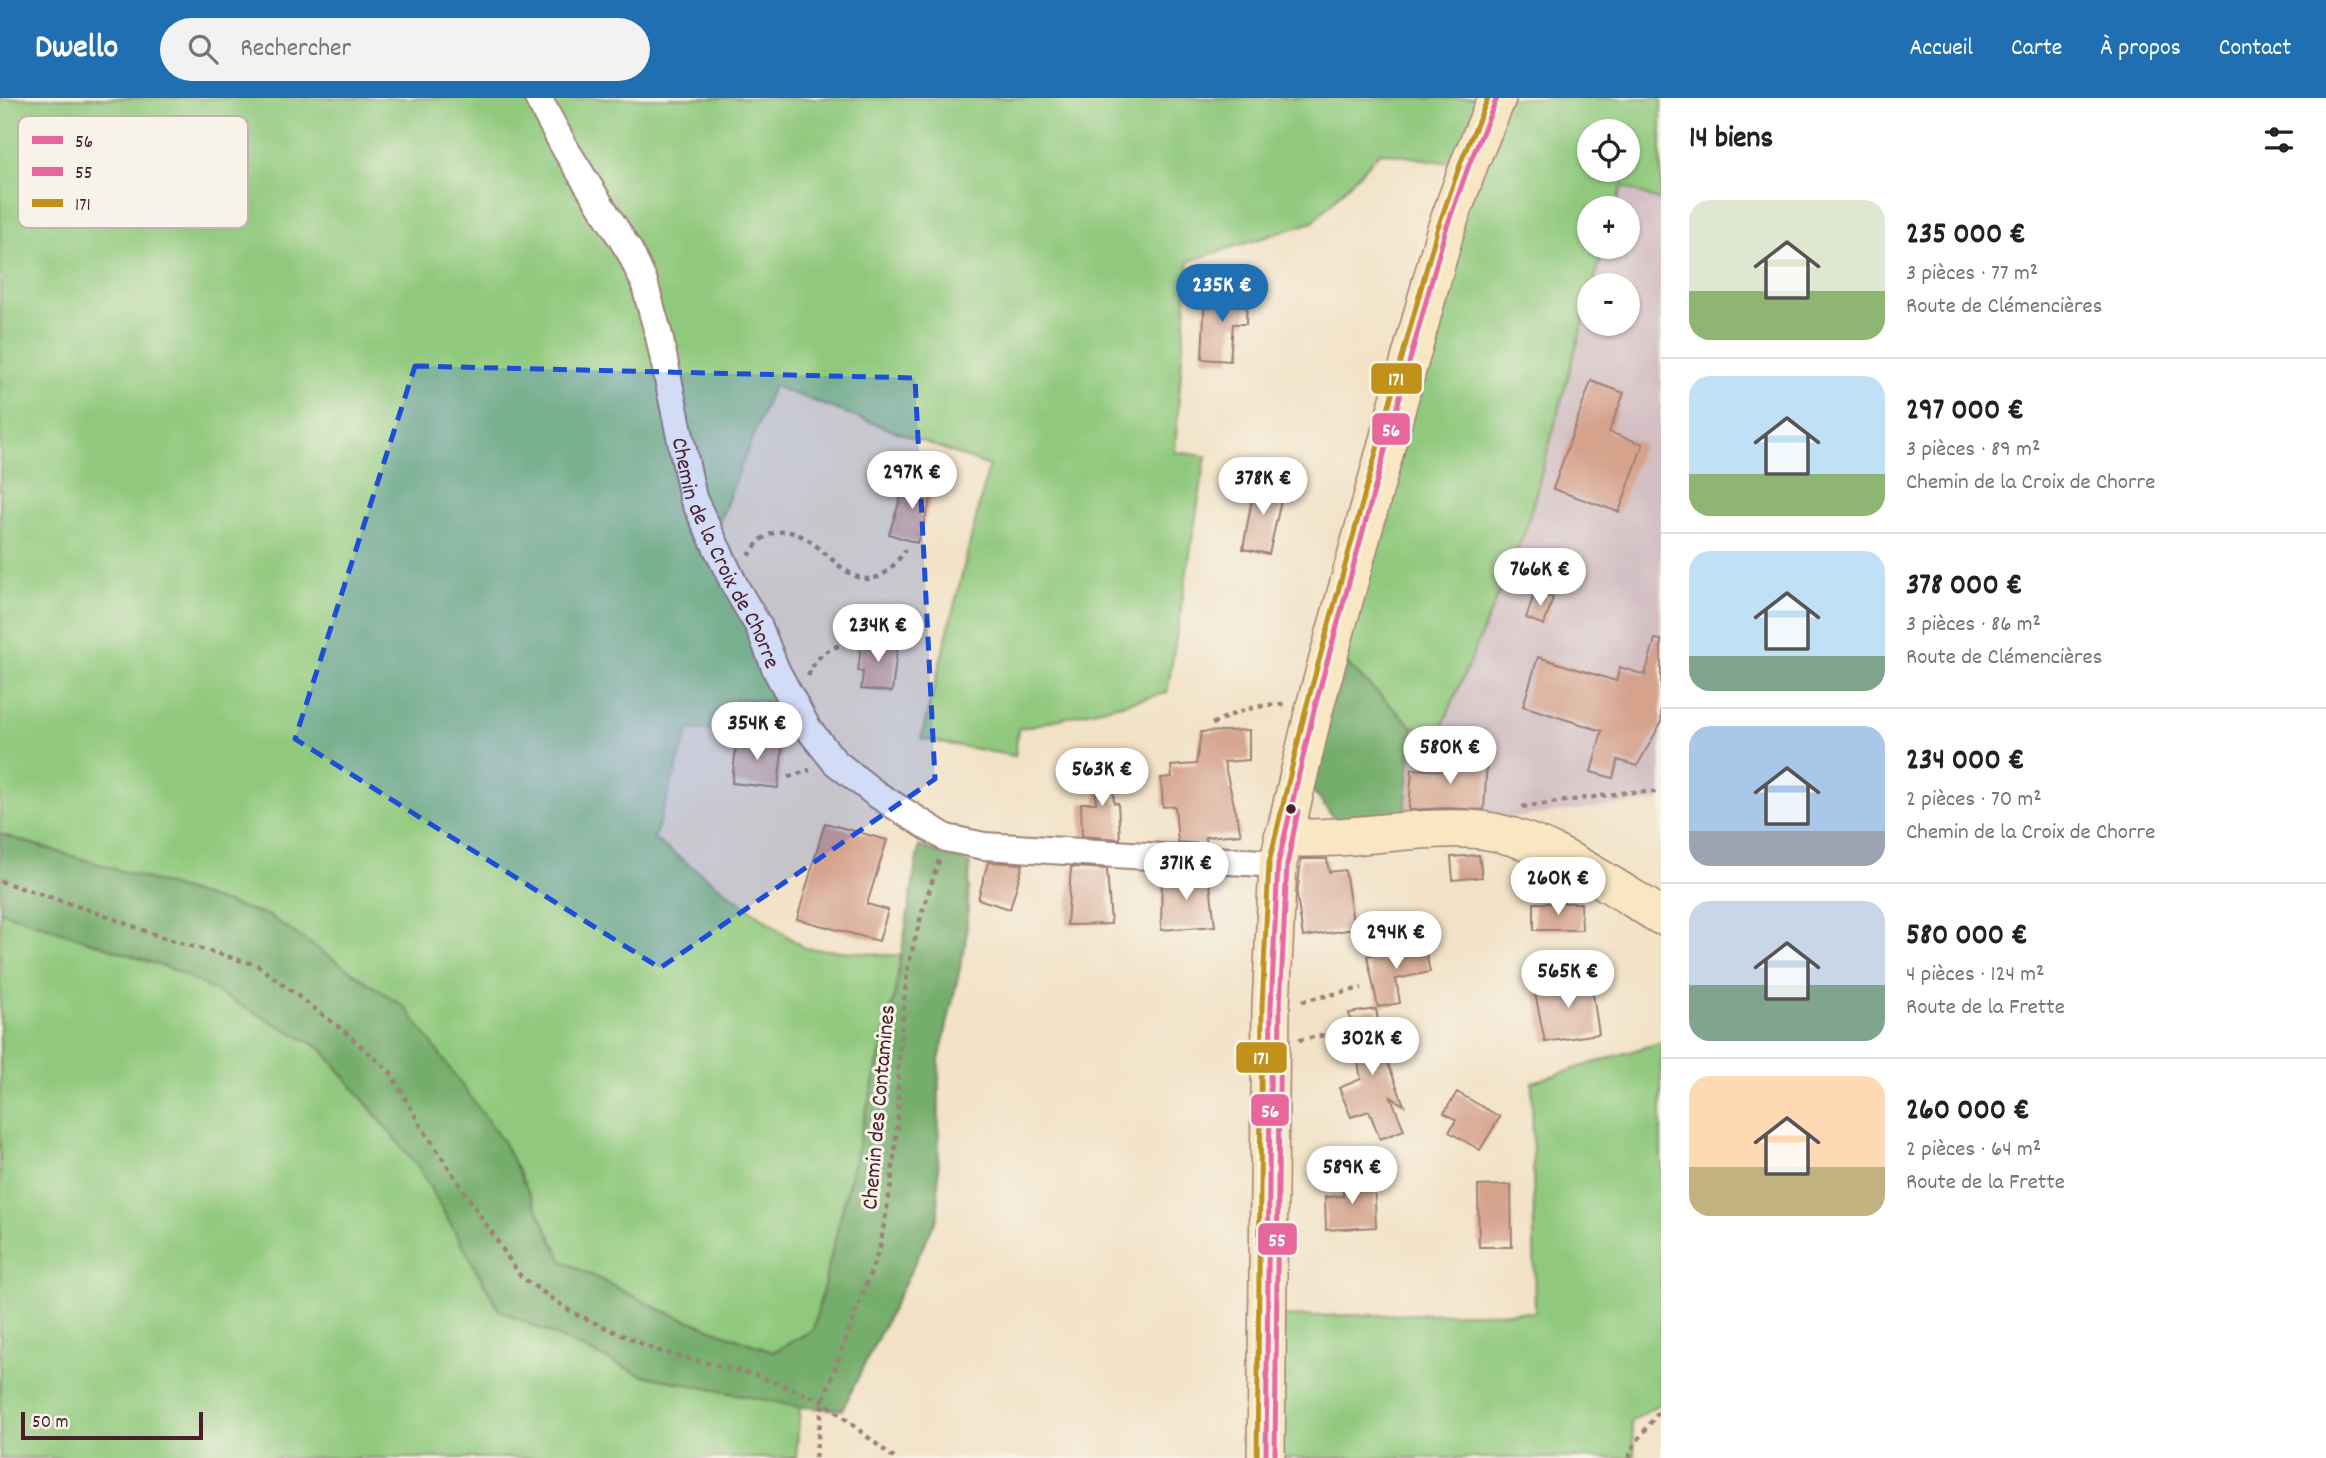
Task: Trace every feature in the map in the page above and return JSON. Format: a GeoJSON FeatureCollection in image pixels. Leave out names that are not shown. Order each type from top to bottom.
{"type":"FeatureCollection","features":[{"type":"Feature","properties":{"kind":"street","name":"Chemin de la Croix de Chorre"},"geometry":{"type":"LineString","coordinates":[[538,98],[566,150],[630,252],[644,282],[659,336],[693,498],[736,588],[759,626],[775,670],[807,727],[835,762],[876,794],[946,838],[984,846],[1281,851]]}},
{"type":"Feature","properties":{"kind":"street"},"geometry":{"type":"LineString","coordinates":[[1266,1458],[1271,1007],[1281,851],[1314,710],[1445,232],[1497,98]]}},
{"type":"Feature","properties":{"kind":"street"},"geometry":{"type":"LineString","coordinates":[[1281,851],[1320,839],[1442,829],[1501,833],[1587,871],[1661,916]]}},
{"type":"Feature","properties":{"kind":"path"},"geometry":{"type":"LineString","coordinates":[[736,588],[748,556],[761,539],[783,531],[806,538],[853,577],[871,580],[882,577],[894,567],[905,550]]}},
{"type":"Feature","properties":{"kind":"path"},"geometry":{"type":"LineString","coordinates":[[796,708],[812,666],[823,652],[854,640]]}},
{"type":"Feature","properties":{"kind":"path"},"geometry":{"type":"LineString","coordinates":[[1212,724],[1234,713],[1264,704],[1293,704],[1314,710]]}},
{"type":"Feature","properties":{"kind":"path"},"geometry":{"type":"LineString","coordinates":[[1501,833],[1515,808],[1630,792],[1661,792]]}},
{"type":"Feature","properties":{"kind":"path","name":"Chemin des Contamines"},"geometry":{"type":"LineString","coordinates":[[815,1458],[823,1401],[880,1247],[891,1185],[898,1120],[898,1069],[907,971],[920,916],[946,838]]}},
{"type":"Feature","properties":{"kind":"path"},"geometry":{"type":"LineString","coordinates":[[0,881],[164,938],[257,965],[344,1031],[391,1073],[419,1123],[521,1277],[573,1313],[658,1351],[755,1375],[823,1401],[894,1458]]}},
{"type":"Feature","properties":{"kind":"path"},"geometry":{"type":"LineString","coordinates":[[1271,1007],[1362,988]]}},
{"type":"Feature","properties":{"kind":"path"},"geometry":{"type":"LineString","coordinates":[[1271,1046],[1339,1032]]}},
{"type":"Feature","properties":{"kind":"path"},"geometry":{"type":"LineString","coordinates":[[1629,1458],[1634,1444],[1661,1409]]}},
{"type":"Feature","properties":{"kind":"highlighted area"},"geometry":{"type":"Polygon","coordinates":[[[415,366],[915,378],[935,779],[660,968],[295,739],[415,366]]]}},
{"type":"Feature","properties":{"kind":"shaded area"},"geometry":{"type":"Polygon","coordinates":[[[1621,185],[1661,201],[1661,800],[1484,821],[1404,823],[1413,727],[1440,731],[1526,529],[1579,336],[1640,336],[1640,273],[1596,273],[1601,259],[1640,259],[1640,196],[1618,196],[1621,185]]]}},
{"type":"Feature","properties":{"kind":"green space"},"geometry":{"type":"Polygon","coordinates":[[[0,98],[1661,98],[1661,201],[1622,186],[1619,196],[1577,196],[1577,259],[1601,259],[1596,273],[1577,273],[1577,336],[1579,336],[1526,529],[1440,732],[1413,727],[1344,661],[1456,164],[1380,152],[1313,222],[1189,261],[1175,452],[1206,456],[1167,693],[1018,729],[1015,756],[921,739],[989,466],[773,386],[710,545],[780,703],[736,699],[717,731],[689,729],[654,839],[804,948],[901,956],[895,993],[813,1330],[773,1352],[661,1310],[562,1261],[504,1143],[269,916],[0,834],[0,98]]]}},
{"type":"Feature","properties":{"kind":"green space"},"geometry":{"type":"Polygon","coordinates":[[[1344,661],[1413,727],[1404,823],[1346,834],[1306,782],[1344,661]]]}},
{"type":"Feature","properties":{"kind":"green space"},"geometry":{"type":"Polygon","coordinates":[[[0,834],[269,916],[406,1008],[504,1143],[563,1261],[661,1310],[773,1352],[813,1330],[895,993],[919,846],[970,864],[966,942],[939,1060],[938,1216],[842,1410],[800,1407],[641,1375],[499,1310],[419,1168],[321,1048],[177,971],[0,911],[0,834]]]}},
{"type":"Feature","properties":{"kind":"green space"},"geometry":{"type":"Polygon","coordinates":[[[0,911],[177,971],[321,1048],[419,1168],[499,1310],[641,1375],[800,1407],[796,1458],[0,1458],[0,911]]]}},
{"type":"Feature","properties":{"kind":"green space"},"geometry":{"type":"Polygon","coordinates":[[[1661,1042],[1661,1403],[1631,1422],[1635,1458],[1258,1458],[1259,1317],[1535,1312],[1532,1082],[1661,1042]]]}},
{"type":"Feature","properties":{"kind":"building"},"geometry":{"type":"Polygon","coordinates":[[[1205,293],[1247,295],[1246,324],[1233,324],[1230,361],[1202,359],[1205,293]]]}},
{"type":"Feature","properties":{"kind":"building"},"geometry":{"type":"Polygon","coordinates":[[[1591,381],[1624,393],[1609,432],[1643,444],[1619,512],[1553,489],[1591,381]]]}},
{"type":"Feature","properties":{"kind":"building"},"geometry":{"type":"Polygon","coordinates":[[[907,478],[935,487],[917,543],[889,534],[907,478]]]}},
{"type":"Feature","properties":{"kind":"building"},"geometry":{"type":"Polygon","coordinates":[[[1255,482],[1284,487],[1269,554],[1243,549],[1255,482]]]}},
{"type":"Feature","properties":{"kind":"building"},"geometry":{"type":"Polygon","coordinates":[[[1535,592],[1553,598],[1544,625],[1526,618],[1535,592]]]}},
{"type":"Feature","properties":{"kind":"building"},"geometry":{"type":"Polygon","coordinates":[[[862,638],[898,642],[892,692],[861,689],[863,672],[858,671],[862,638]]]}},
{"type":"Feature","properties":{"kind":"building"},"geometry":{"type":"Polygon","coordinates":[[[1655,639],[1661,640],[1661,723],[1637,766],[1618,760],[1613,778],[1591,772],[1602,731],[1523,706],[1538,657],[1616,681],[1620,667],[1645,675],[1655,639]]]}},
{"type":"Feature","properties":{"kind":"building"},"geometry":{"type":"Polygon","coordinates":[[[1249,730],[1249,760],[1224,762],[1241,834],[1205,837],[1206,844],[1178,842],[1175,806],[1163,807],[1161,778],[1172,777],[1171,766],[1196,764],[1201,732],[1249,730]]]}},
{"type":"Feature","properties":{"kind":"building"},"geometry":{"type":"Polygon","coordinates":[[[737,736],[783,742],[778,788],[732,783],[737,736]]]}},
{"type":"Feature","properties":{"kind":"building"},"geometry":{"type":"Polygon","coordinates":[[[1446,759],[1487,761],[1484,810],[1409,810],[1412,769],[1445,771],[1446,759]]]}},
{"type":"Feature","properties":{"kind":"building"},"geometry":{"type":"Polygon","coordinates":[[[1112,765],[1120,839],[1082,836],[1081,803],[1096,803],[1095,766],[1112,765]]]}},
{"type":"Feature","properties":{"kind":"building"},"geometry":{"type":"Polygon","coordinates":[[[825,823],[887,840],[867,904],[888,910],[879,941],[797,919],[825,823]]]}},
{"type":"Feature","properties":{"kind":"building"},"geometry":{"type":"Polygon","coordinates":[[[1479,855],[1482,877],[1453,880],[1451,857],[1479,855]]]}},
{"type":"Feature","properties":{"kind":"building"},"geometry":{"type":"Polygon","coordinates":[[[1301,859],[1327,859],[1329,872],[1345,870],[1354,929],[1303,937],[1297,896],[1301,859]]]}},
{"type":"Feature","properties":{"kind":"building"},"geometry":{"type":"Polygon","coordinates":[[[988,862],[1023,864],[1010,909],[978,899],[988,862]]]}},
{"type":"Feature","properties":{"kind":"building"},"geometry":{"type":"Polygon","coordinates":[[[1071,867],[1107,869],[1111,924],[1067,925],[1071,867]]]}},
{"type":"Feature","properties":{"kind":"building"},"geometry":{"type":"Polygon","coordinates":[[[1162,873],[1209,876],[1215,926],[1161,930],[1162,873]]]}},
{"type":"Feature","properties":{"kind":"building"},"geometry":{"type":"Polygon","coordinates":[[[1534,903],[1581,903],[1582,930],[1534,930],[1534,903]]]}},
{"type":"Feature","properties":{"kind":"building"},"geometry":{"type":"Polygon","coordinates":[[[1424,943],[1430,972],[1396,979],[1400,1003],[1378,1007],[1367,956],[1424,943]]]}},
{"type":"Feature","properties":{"kind":"building"},"geometry":{"type":"Polygon","coordinates":[[[1590,974],[1599,1034],[1545,1042],[1535,993],[1562,988],[1560,978],[1590,974]]]}},
{"type":"Feature","properties":{"kind":"building"},"geometry":{"type":"Polygon","coordinates":[[[1376,1009],[1383,1051],[1404,1105],[1391,1097],[1404,1130],[1380,1139],[1369,1111],[1351,1117],[1339,1088],[1361,1079],[1349,1013],[1376,1009]]]}},
{"type":"Feature","properties":{"kind":"building"},"geometry":{"type":"Polygon","coordinates":[[[1457,1092],[1500,1117],[1480,1150],[1449,1132],[1456,1120],[1444,1113],[1457,1092]]]}},
{"type":"Feature","properties":{"kind":"building"},"geometry":{"type":"Polygon","coordinates":[[[1374,1178],[1376,1227],[1326,1230],[1325,1197],[1343,1196],[1343,1179],[1374,1178]]]}},
{"type":"Feature","properties":{"kind":"building"},"geometry":{"type":"Polygon","coordinates":[[[1511,1185],[1512,1247],[1479,1247],[1478,1186],[1511,1185]]]}},
{"type":"Feature","properties":{"kind":"transit line","name":"171"},"geometry":{"type":"LineString","coordinates":[[1257,1458],[1262,1007],[1269,863],[1306,708],[1437,230],[1462,159],[1488,98]]}},
{"type":"Feature","properties":{"kind":"transit line","name":"56"},"geometry":{"type":"LineString","coordinates":[[1266,1458],[1271,1007],[1278,864],[1314,710],[1445,232],[1497,98]]}},
{"type":"Feature","properties":{"kind":"transit line","name":"55"},"geometry":{"type":"LineString","coordinates":[[1275,1458],[1280,1007],[1287,865],[1298,811]]}}]}
